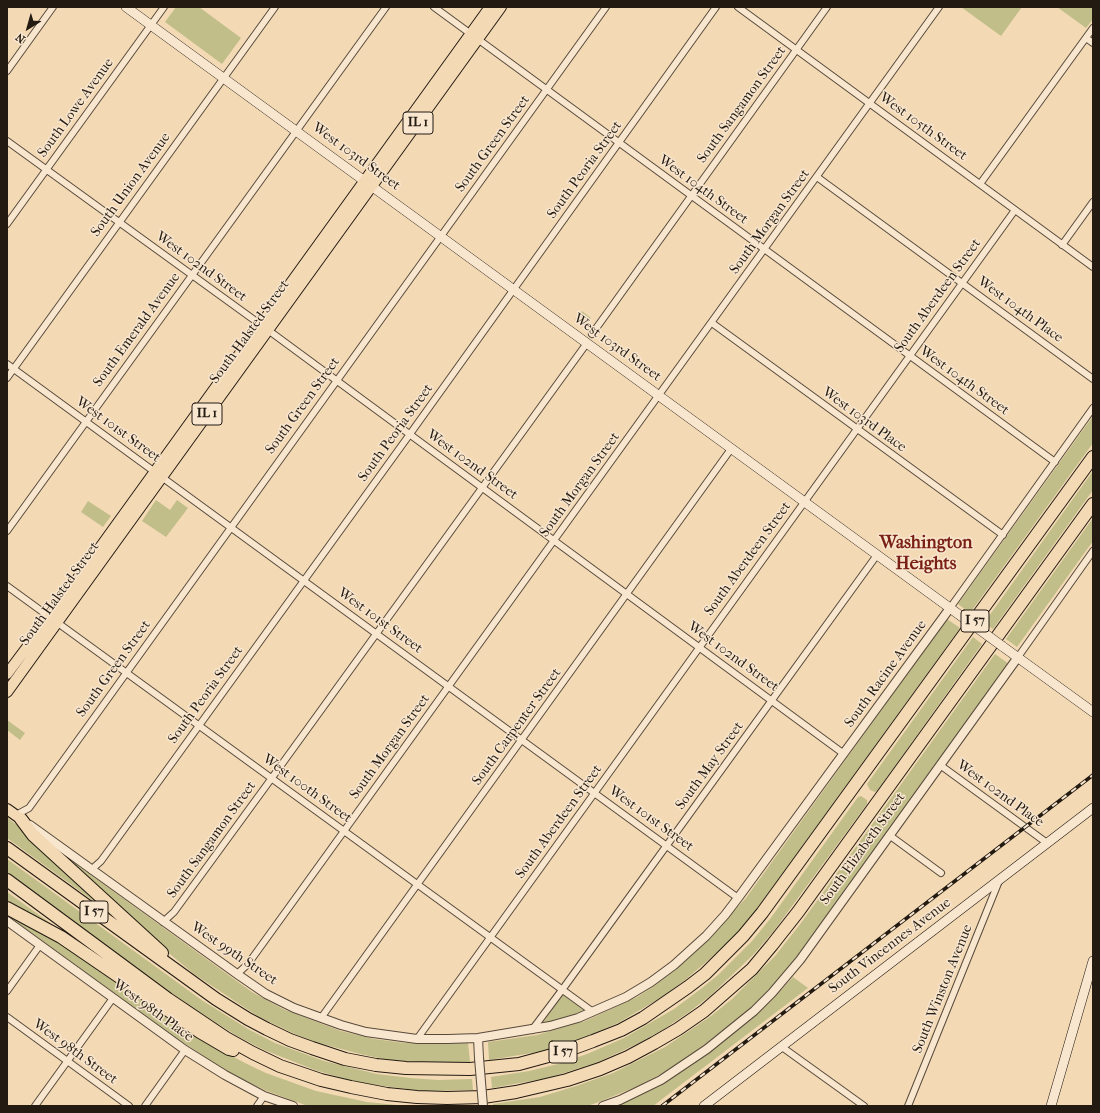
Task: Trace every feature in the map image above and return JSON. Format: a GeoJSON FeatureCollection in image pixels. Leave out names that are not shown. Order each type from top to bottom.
{"type":"FeatureCollection","features":[{"type":"Feature","properties":{"kind":"highway","name":"I 57"},"geometry":{"type":"LineString","coordinates":[[7,848],[216,999],[248,1019],[290,1040],[345,1058],[376,1065],[406,1068],[470,1069],[519,1064],[563,1052],[626,1027],[688,987],[705,974],[762,913],[1093,457]]}},
{"type":"Feature","properties":{"kind":"highway","name":"I 57"},"geometry":{"type":"LineString","coordinates":[[7,880],[179,1007],[226,1038],[280,1066],[305,1075],[351,1088],[417,1098],[448,1098],[483,1097],[542,1087],[600,1069],[654,1044],[678,1029],[704,1011],[752,969],[820,881],[1093,504]]}},
{"type":"Feature","properties":{"kind":"highway"},"geometry":{"type":"LineString","coordinates":[[18,817],[33,835],[158,949],[182,975]]}},
{"type":"Feature","properties":{"kind":"highway"},"geometry":{"type":"LineString","coordinates":[[7,908],[61,937],[159,1005],[216,1042],[229,1049],[253,1053]]}},
{"type":"Feature","properties":{"kind":"main road","name":"West 103rd Street"},"geometry":{"type":"LineString","coordinates":[[126,7],[1093,712]]}},
{"type":"Feature","properties":{"kind":"main road","name":"South Halsted Street"},"geometry":{"type":"LineString","coordinates":[[7,692],[53,620],[474,36],[490,7]]}},
{"type":"Feature","properties":{"kind":"main road","name":"South Halsted Street"},"geometry":{"type":"LineString","coordinates":[[474,36],[501,7]]}},
{"type":"Feature","properties":{"kind":"main road","name":"South Halsted Street"},"geometry":{"type":"LineString","coordinates":[[7,674],[53,620]]}},
{"type":"Feature","properties":{"kind":"main road","name":"South Vincennes Avenue"},"geometry":{"type":"LineString","coordinates":[[704,1106],[1093,808]]}},
{"type":"Feature","properties":{"kind":"main road","name":"West 99th Street"},"geometry":{"type":"LineString","coordinates":[[7,809],[18,817]]}},
{"type":"Feature","properties":{"kind":"main road"},"geometry":{"type":"LineString","coordinates":[[1051,1106],[1093,961]]}},
{"type":"Feature","properties":{"kind":"street"},"geometry":{"type":"LineString","coordinates":[[7,71],[54,7]]}},
{"type":"Feature","properties":{"kind":"street","name":"South Lowe Avenue"},"geometry":{"type":"LineString","coordinates":[[7,224],[164,7]]}},
{"type":"Feature","properties":{"kind":"street","name":"South Union Avenue"},"geometry":{"type":"LineString","coordinates":[[7,378],[275,7]]}},
{"type":"Feature","properties":{"kind":"street","name":"South Emerald Avenue"},"geometry":{"type":"LineString","coordinates":[[7,531],[386,7]]}},
{"type":"Feature","properties":{"kind":"street","name":"West 104th Street"},"geometry":{"type":"LineString","coordinates":[[434,7],[1055,462]]}},
{"type":"Feature","properties":{"kind":"street","name":"South Green Street"},"geometry":{"type":"LineString","coordinates":[[18,817],[29,808],[606,7]]}},
{"type":"Feature","properties":{"kind":"street","name":"South Peoria Street"},"geometry":{"type":"LineString","coordinates":[[91,870],[101,861],[514,290],[716,7]]}},
{"type":"Feature","properties":{"kind":"street","name":"West 105th Street"},"geometry":{"type":"LineString","coordinates":[[738,7],[1093,267]]}},
{"type":"Feature","properties":{"kind":"street","name":"South Sangamon Street"},"geometry":{"type":"LineString","coordinates":[[592,334],[827,7]]}},
{"type":"Feature","properties":{"kind":"street","name":"South Morgan Street"},"geometry":{"type":"LineString","coordinates":[[237,974],[248,964],[939,7]]}},
{"type":"Feature","properties":{"kind":"street"},"geometry":{"type":"LineString","coordinates":[[980,184],[1093,28]]}},
{"type":"Feature","properties":{"kind":"street"},"geometry":{"type":"LineString","coordinates":[[1086,38],[1093,43]]}},
{"type":"Feature","properties":{"kind":"street","name":"West 102nd Street"},"geometry":{"type":"LineString","coordinates":[[7,141],[265,327],[844,754]]}},
{"type":"Feature","properties":{"kind":"street","name":"West 104th Place"},"geometry":{"type":"LineString","coordinates":[[817,178],[1093,379]]}},
{"type":"Feature","properties":{"kind":"street"},"geometry":{"type":"LineString","coordinates":[[1062,245],[1093,202]]}},
{"type":"Feature","properties":{"kind":"street","name":"South Aberdeen Street"},"geometry":{"type":"LineString","coordinates":[[417,1039],[1015,210]]}},
{"type":"Feature","properties":{"kind":"street","name":"West 103rd Place"},"geometry":{"type":"LineString","coordinates":[[712,323],[1003,535]]}},
{"type":"Feature","properties":{"kind":"street","name":"South Sangamon Street"},"geometry":{"type":"LineString","coordinates":[[163,922],[174,912],[272,778],[586,343]]}},
{"type":"Feature","properties":{"kind":"street","name":"West 101st Street"},"geometry":{"type":"LineString","coordinates":[[7,364],[738,898]]}},
{"type":"Feature","properties":{"kind":"street","name":"South Racine Avenue"},"geometry":{"type":"LineString","coordinates":[[593,1012],[626,997],[651,982],[693,948],[725,915],[1003,535],[1093,408]]}},
{"type":"Feature","properties":{"kind":"street","name":"South Carpenter Street"},"geometry":{"type":"LineString","coordinates":[[321,1018],[731,448]]}},
{"type":"Feature","properties":{"kind":"street","name":"South Elizabeth Street"},"geometry":{"type":"LineString","coordinates":[[603,1106],[620,1100],[662,1080],[707,1049],[754,1011],[772,993],[800,960],[1093,551]]}},
{"type":"Feature","properties":{"kind":"street","name":"South May Street"},"geometry":{"type":"LineString","coordinates":[[532,1030],[878,555]]}},
{"type":"Feature","properties":{"kind":"street","name":"West 100th Street"},"geometry":{"type":"LineString","coordinates":[[7,586],[593,1012]]}},
{"type":"Feature","properties":{"kind":"street","name":"West 102nd Place"},"geometry":{"type":"LineString","coordinates":[[940,765],[1047,843]]}},
{"type":"Feature","properties":{"kind":"street","name":"West 99th Street"},"geometry":{"type":"LineString","coordinates":[[18,817],[237,974],[280,1002],[321,1018],[366,1032],[417,1039],[448,1039],[478,1038],[532,1030],[565,1022],[593,1012]]}},
{"type":"Feature","properties":{"kind":"street"},"geometry":{"type":"LineString","coordinates":[[889,835],[941,873]]}},
{"type":"Feature","properties":{"kind":"street","name":"South Winston Avenue"},"geometry":{"type":"LineString","coordinates":[[908,1106],[999,881]]}},
{"type":"Feature","properties":{"kind":"street","name":"West 98th Place"},"geometry":{"type":"LineString","coordinates":[[7,921],[185,1050],[264,1096],[293,1106]]}},
{"type":"Feature","properties":{"kind":"street"},"geometry":{"type":"LineString","coordinates":[[7,991],[40,945]]}},
{"type":"Feature","properties":{"kind":"street"},"geometry":{"type":"LineString","coordinates":[[35,1106],[113,998]]}},
{"type":"Feature","properties":{"kind":"street","name":"West 98th Street"},"geometry":{"type":"LineString","coordinates":[[7,1017],[128,1106]]}},
{"type":"Feature","properties":{"kind":"street"},"geometry":{"type":"LineString","coordinates":[[478,1038],[483,1106]]}},
{"type":"Feature","properties":{"kind":"street"},"geometry":{"type":"LineString","coordinates":[[782,1047],[864,1106]]}},
{"type":"Feature","properties":{"kind":"street"},"geometry":{"type":"LineString","coordinates":[[145,1106],[185,1050]]}},
{"type":"Feature","properties":{"kind":"street"},"geometry":{"type":"LineString","coordinates":[[257,1106],[264,1096]]}},
{"type":"Feature","properties":{"kind":"shaded area"},"geometry":{"type":"Polygon","coordinates":[[[176,7],[199,7],[241,38],[222,64],[165,22],[176,7]]]}},
{"type":"Feature","properties":{"kind":"shaded area"},"geometry":{"type":"Polygon","coordinates":[[[961,7],[1022,7],[1001,36],[961,7]]]}},
{"type":"Feature","properties":{"kind":"shaded area"},"geometry":{"type":"Polygon","coordinates":[[[1057,7],[1093,7],[1093,19],[1086,28],[1057,7]]]}},
{"type":"Feature","properties":{"kind":"shaded area"},"geometry":{"type":"Polygon","coordinates":[[[582,311],[591,318],[585,326],[575,320],[582,311]]]}},
{"type":"Feature","properties":{"kind":"shaded area"},"geometry":{"type":"Polygon","coordinates":[[[1093,416],[1093,443],[970,613],[958,604],[1093,416]]]}},
{"type":"Feature","properties":{"kind":"shaded area"},"geometry":{"type":"Polygon","coordinates":[[[1093,471],[1093,490],[993,629],[984,623],[1093,471]]]}},
{"type":"Feature","properties":{"kind":"shaded area"},"geometry":{"type":"Polygon","coordinates":[[[156,500],[170,510],[177,500],[188,508],[166,537],[142,521],[156,500]]]}},
{"type":"Feature","properties":{"kind":"shaded area"},"geometry":{"type":"Polygon","coordinates":[[[88,501],[111,516],[103,527],[81,512],[88,501]]]}},
{"type":"Feature","properties":{"kind":"shaded area"},"geometry":{"type":"Polygon","coordinates":[[[1093,518],[1093,541],[1017,647],[1006,639],[1093,518]]]}},
{"type":"Feature","properties":{"kind":"shaded area"},"geometry":{"type":"Polygon","coordinates":[[[947,619],[960,628],[758,907],[738,932],[685,980],[662,997],[618,1023],[586,1037],[556,1047],[538,1052],[489,1060],[488,1042],[537,1035],[585,1021],[637,997],[673,972],[702,946],[746,898],[947,619]]]}},
{"type":"Feature","properties":{"kind":"shaded area"},"geometry":{"type":"Polygon","coordinates":[[[973,637],[982,644],[877,791],[875,792],[870,790],[867,784],[973,637]]]}},
{"type":"Feature","properties":{"kind":"shaded area"},"geometry":{"type":"Polygon","coordinates":[[[995,654],[1009,664],[786,971],[746,1012],[704,1045],[667,1071],[636,1087],[596,1103],[587,1106],[493,1106],[493,1104],[540,1097],[613,1073],[665,1047],[711,1016],[732,999],[775,956],[801,923],[995,654]]]}},
{"type":"Feature","properties":{"kind":"shaded area"},"geometry":{"type":"Polygon","coordinates":[[[7,720],[25,733],[20,740],[7,730],[7,720]]]}},
{"type":"Feature","properties":{"kind":"shaded area"},"geometry":{"type":"Polygon","coordinates":[[[861,796],[867,800],[867,804],[773,932],[753,955],[710,996],[664,1029],[639,1043],[596,1063],[548,1078],[492,1088],[491,1077],[529,1071],[558,1064],[587,1054],[624,1038],[674,1009],[702,988],[718,975],[752,941],[770,919],[858,797],[861,796]]]}},
{"type":"Feature","properties":{"kind":"shaded area"},"geometry":{"type":"Polygon","coordinates":[[[7,817],[102,902],[99,905],[7,838],[7,817]]]}},
{"type":"Feature","properties":{"kind":"shaded area"},"geometry":{"type":"Polygon","coordinates":[[[62,854],[252,992],[285,1010],[341,1031],[374,1039],[405,1043],[468,1043],[470,1062],[426,1063],[384,1059],[360,1054],[315,1042],[259,1017],[194,974],[153,940],[62,854]]]}},
{"type":"Feature","properties":{"kind":"shaded area"},"geometry":{"type":"Polygon","coordinates":[[[7,859],[203,1001],[248,1029],[275,1043],[324,1061],[377,1074],[438,1080],[472,1079],[473,1090],[423,1091],[368,1084],[315,1070],[264,1050],[237,1036],[190,1006],[7,873],[7,859]]]}},
{"type":"Feature","properties":{"kind":"shaded area"},"geometry":{"type":"Polygon","coordinates":[[[7,892],[60,930],[7,904],[7,892]]]}},
{"type":"Feature","properties":{"kind":"shaded area"},"geometry":{"type":"Polygon","coordinates":[[[7,911],[65,944],[224,1052],[247,1064],[266,1073],[316,1091],[367,1102],[407,1106],[308,1106],[267,1091],[241,1079],[175,1037],[7,915],[7,911]]]}},
{"type":"Feature","properties":{"kind":"shaded area"},"geometry":{"type":"Polygon","coordinates":[[[793,977],[808,988],[653,1106],[614,1106],[659,1085],[693,1064],[751,1020],[793,977]]]}},
{"type":"Feature","properties":{"kind":"shaded area"},"geometry":{"type":"Polygon","coordinates":[[[562,995],[585,1011],[584,1013],[542,1024],[562,995]]]}},
{"type":"Feature","properties":{"kind":"railway"},"geometry":{"type":"LineString","coordinates":[[662,1106],[1093,775]]}},
{"type":"Feature","properties":{"kind":"district","name":"Washington Heights"},"geometry":{"type":"Point","coordinates":[926,554]}}]}
